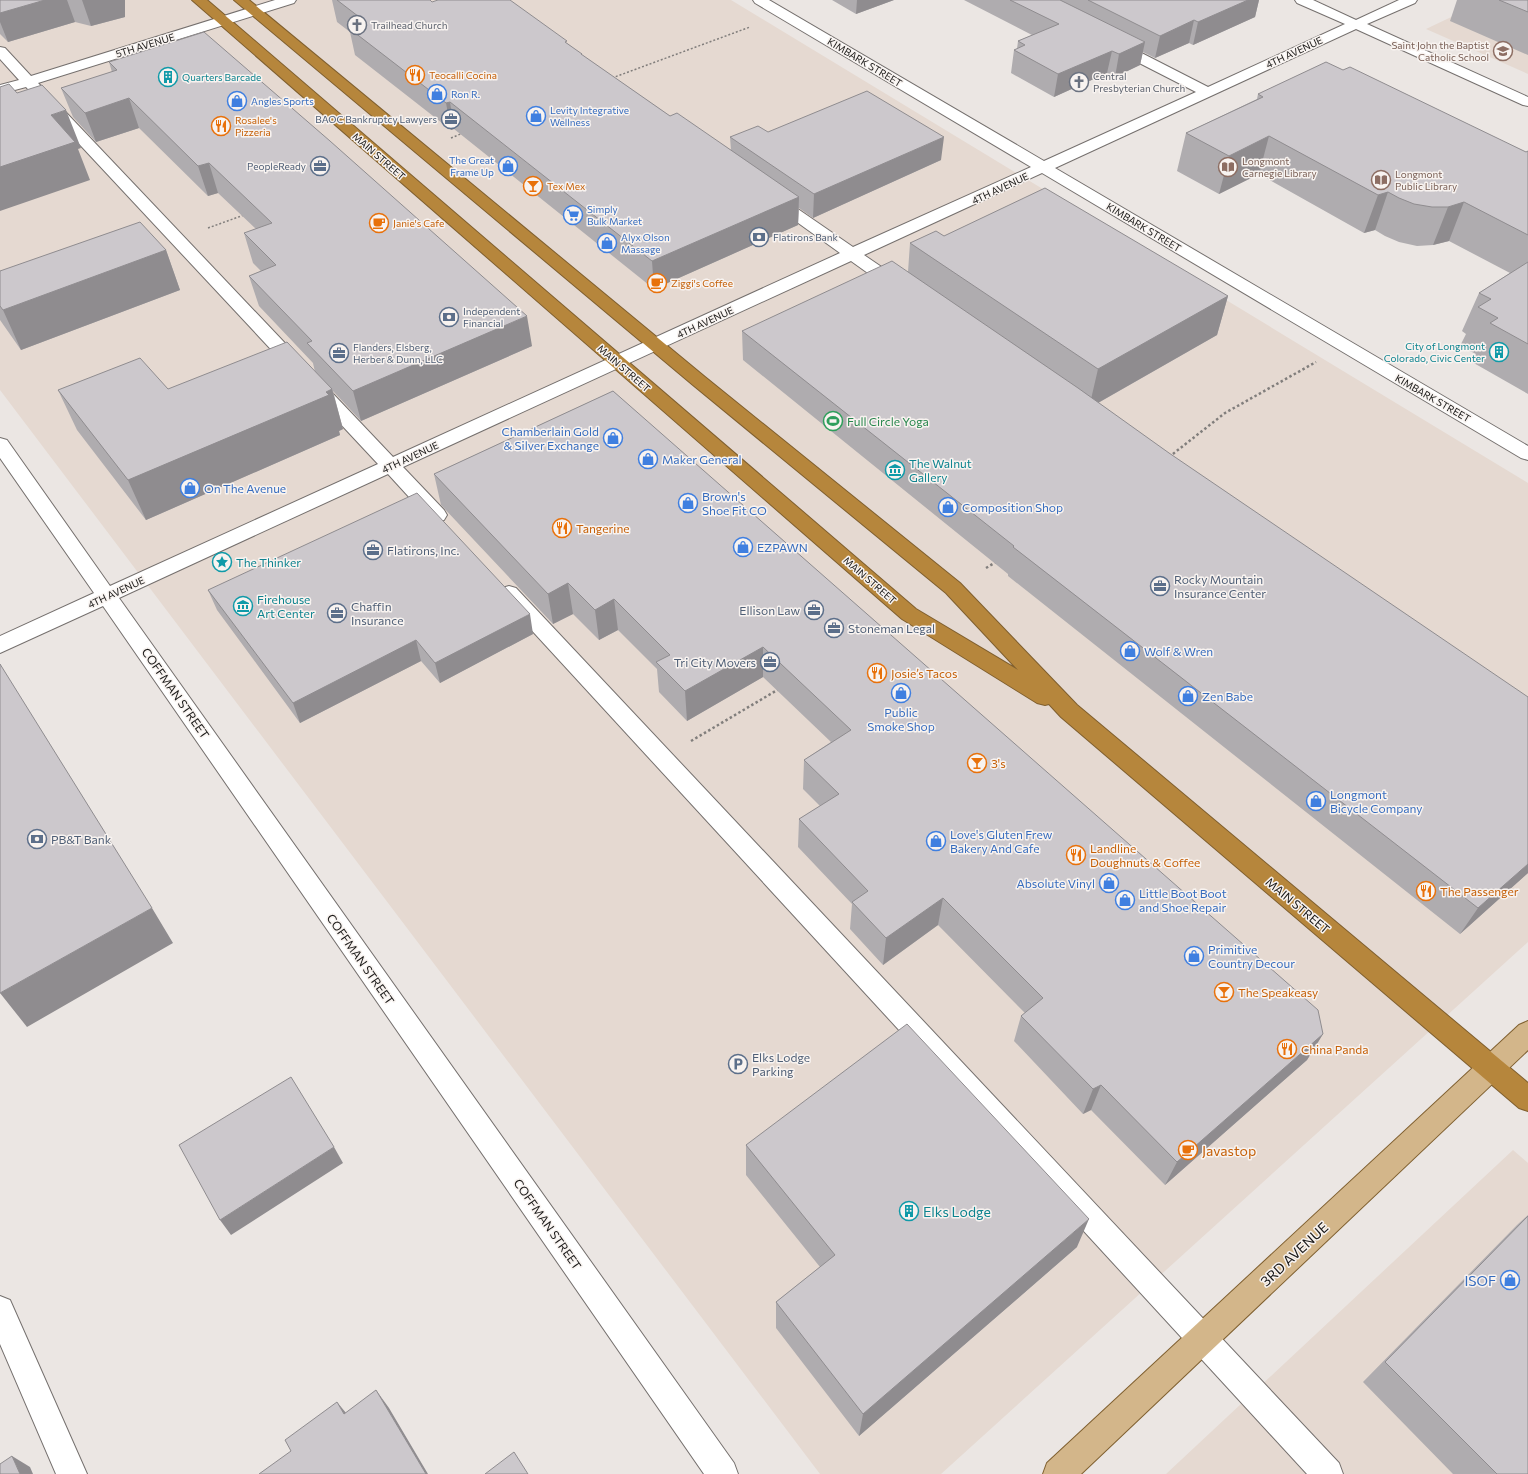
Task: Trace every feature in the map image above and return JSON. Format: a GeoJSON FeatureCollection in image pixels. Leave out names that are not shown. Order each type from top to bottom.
{"type":"FeatureCollection","features":[{"type":"Feature","properties":{"kind":"highway","name":"MAIN STREET"},"geometry":{"type":"LineString","coordinates":[[199,0],[909,614],[1069,711]]}},
{"type":"Feature","properties":{"kind":"highway","name":"MAIN STREET"},"geometry":{"type":"LineString","coordinates":[[241,0],[953,588],[1069,711],[1528,1099]]}},
{"type":"Feature","properties":{"kind":"main road","name":"3RD AVENUE"},"geometry":{"type":"LineString","coordinates":[[1058,1474],[1203,1340],[1528,1033]]}},
{"type":"Feature","properties":{"kind":"street","name":"5TH AVENUE"},"geometry":{"type":"LineString","coordinates":[[0,90],[289,0]]}},
{"type":"Feature","properties":{"kind":"street","name":"KIMBARK STREET"},"geometry":{"type":"LineString","coordinates":[[760,0],[1528,454]]}},
{"type":"Feature","properties":{"kind":"street"},"geometry":{"type":"LineString","coordinates":[[1302,0],[1528,102]]}},
{"type":"Feature","properties":{"kind":"street","name":"4TH AVENUE"},"geometry":{"type":"LineString","coordinates":[[0,645],[1410,0]]}},
{"type":"Feature","properties":{"kind":"street"},"geometry":{"type":"LineString","coordinates":[[1103,39],[1207,92]]}},
{"type":"Feature","properties":{"kind":"street"},"geometry":{"type":"LineString","coordinates":[[0,51],[448,527]]}},
{"type":"Feature","properties":{"kind":"street"},"geometry":{"type":"LineString","coordinates":[[761,189],[911,295]]}},
{"type":"Feature","properties":{"kind":"street","name":"COFFMAN STREET"},"geometry":{"type":"LineString","coordinates":[[0,444],[723,1474]]}},
{"type":"Feature","properties":{"kind":"street"},"geometry":{"type":"LineString","coordinates":[[495,578],[1328,1474]]}},
{"type":"Feature","properties":{"kind":"street"},"geometry":{"type":"LineString","coordinates":[[0,1310],[72,1474]]}},
{"type":"Feature","properties":{"kind":"path"},"geometry":{"type":"LineString","coordinates":[[606,80],[784,14]]}},
{"type":"Feature","properties":{"kind":"path"},"geometry":{"type":"LineString","coordinates":[[450,138],[465,132]]}},
{"type":"Feature","properties":{"kind":"path"},"geometry":{"type":"LineString","coordinates":[[177,239],[250,213]]}},
{"type":"Feature","properties":{"kind":"path"},"geometry":{"type":"LineString","coordinates":[[1164,461],[1225,413],[1312,363],[1349,348]]}},
{"type":"Feature","properties":{"kind":"path"},"geometry":{"type":"LineString","coordinates":[[986,568],[1000,560]]}},
{"type":"Feature","properties":{"kind":"path"},"geometry":{"type":"LineString","coordinates":[[663,758],[785,686]]}},
{"type":"Feature","properties":{"kind":"shaded area"},"geometry":{"type":"Polygon","coordinates":[[[0,0],[731,0],[1528,483],[1528,942],[941,1474],[820,1474],[0,390],[0,0]]]}},
{"type":"Feature","properties":{"kind":"shaded area","name":"Saint John the Baptist Catholic School"},"geometry":{"type":"Polygon","coordinates":[[[1487,0],[1528,0],[1528,74],[1426,29],[1487,0]]]}},
{"type":"Feature","properties":{"kind":"shaded area"},"geometry":{"type":"Polygon","coordinates":[[[1513,1150],[1528,1163],[1528,1474],[1166,1474],[1513,1150]]]}},
{"type":"Feature","properties":{"kind":"building"},"geometry":{"type":"Polygon","coordinates":[[[0,0],[45,0],[0,13],[0,0]]]}},
{"type":"Feature","properties":{"kind":"building"},"geometry":{"type":"Polygon","coordinates":[[[337,0],[430,0],[432,2],[438,0],[510,0],[567,41],[565,42],[581,54],[670,116],[677,113],[799,197],[652,261],[450,102],[446,103],[350,29],[367,23],[337,0]]]}},
{"type":"Feature","properties":{"kind":"building"},"geometry":{"type":"Polygon","coordinates":[[[1010,0],[1060,0],[1145,42],[1119,54],[1112,51],[1058,74],[1014,50],[1025,45],[1018,41],[1059,24],[1010,0]]]}},
{"type":"Feature","properties":{"kind":"building"},"geometry":{"type":"Polygon","coordinates":[[[1088,0],[1248,0],[1198,22],[1194,20],[1160,36],[1088,0]]]}},
{"type":"Feature","properties":{"kind":"building"},"geometry":{"type":"Polygon","coordinates":[[[1499,0],[1528,0],[1528,12],[1499,0]]]}},
{"type":"Feature","properties":{"kind":"building"},"geometry":{"type":"Polygon","coordinates":[[[204,32],[330,141],[527,316],[353,391],[307,343],[312,341],[249,276],[276,265],[244,233],[272,223],[209,163],[198,166],[129,98],[85,113],[61,88],[117,70],[109,62],[204,32]]]}},
{"type":"Feature","properties":{"kind":"building"},"geometry":{"type":"Polygon","coordinates":[[[1326,62],[1343,70],[1350,67],[1526,152],[1528,151],[1528,235],[1464,202],[1448,207],[1432,207],[1414,204],[1388,192],[1378,195],[1269,136],[1229,156],[1186,133],[1263,97],[1258,94],[1326,62]]]}},
{"type":"Feature","properties":{"kind":"building"},"geometry":{"type":"Polygon","coordinates":[[[9,84],[17,93],[42,85],[66,110],[51,115],[75,142],[0,167],[0,87],[9,84]]]}},
{"type":"Feature","properties":{"kind":"building"},"geometry":{"type":"Polygon","coordinates":[[[867,91],[944,137],[814,194],[730,137],[758,126],[768,132],[867,91]]]}},
{"type":"Feature","properties":{"kind":"building"},"geometry":{"type":"Polygon","coordinates":[[[1045,188],[1228,296],[1098,369],[910,243],[936,231],[944,236],[1045,188]]]}},
{"type":"Feature","properties":{"kind":"building"},"geometry":{"type":"Polygon","coordinates":[[[140,222],[166,250],[3,310],[0,306],[0,271],[140,222]]]}},
{"type":"Feature","properties":{"kind":"building"},"geometry":{"type":"Polygon","coordinates":[[[892,261],[1078,388],[1169,453],[1528,697],[1528,864],[1478,908],[1013,547],[1014,546],[742,331],[892,261]]]}},
{"type":"Feature","properties":{"kind":"building"},"geometry":{"type":"Polygon","coordinates":[[[1528,262],[1528,344],[1490,323],[1498,318],[1478,307],[1491,299],[1479,293],[1528,262]]]}},
{"type":"Feature","properties":{"kind":"building"},"geometry":{"type":"Polygon","coordinates":[[[287,342],[332,389],[326,392],[329,395],[128,480],[58,390],[140,358],[168,389],[287,342]]]}},
{"type":"Feature","properties":{"kind":"building"},"geometry":{"type":"Polygon","coordinates":[[[613,391],[1318,1010],[1323,1034],[1177,1162],[1101,1085],[1093,1089],[1021,1016],[1043,998],[943,898],[886,938],[852,902],[868,891],[799,819],[839,794],[804,760],[851,730],[763,647],[685,691],[656,662],[670,655],[614,599],[595,610],[568,583],[548,594],[434,474],[613,391]]]}},
{"type":"Feature","properties":{"kind":"building"},"geometry":{"type":"Polygon","coordinates":[[[417,493],[530,614],[435,663],[416,640],[293,703],[208,590],[417,493]]]}},
{"type":"Feature","properties":{"kind":"building"},"geometry":{"type":"Polygon","coordinates":[[[0,664],[152,908],[0,993],[0,664]]]}},
{"type":"Feature","properties":{"kind":"building","name":"Elks Lodge"},"geometry":{"type":"Polygon","coordinates":[[[907,1024],[1089,1219],[863,1414],[776,1302],[835,1255],[746,1145],[907,1024]]]}},
{"type":"Feature","properties":{"kind":"building"},"geometry":{"type":"Polygon","coordinates":[[[291,1077],[334,1147],[220,1220],[179,1145],[291,1077]]]}},
{"type":"Feature","properties":{"kind":"building"},"geometry":{"type":"Polygon","coordinates":[[[1528,1216],[1528,1474],[1497,1474],[1385,1362],[1528,1216]]]}},
{"type":"Feature","properties":{"kind":"building"},"geometry":{"type":"Polygon","coordinates":[[[376,1390],[426,1474],[259,1474],[291,1451],[285,1440],[337,1402],[344,1414],[376,1390]]]}},
{"type":"Feature","properties":{"kind":"building"},"geometry":{"type":"Polygon","coordinates":[[[514,1452],[528,1474],[485,1474],[514,1452]]]}},
{"type":"Feature","properties":{"kind":"building"},"geometry":{"type":"Polygon","coordinates":[[[12,1456],[20,1474],[0,1474],[0,1464],[12,1456]]]}},
{"type":"Feature","properties":{"kind":"place","name":"Trailhead Church"},"geometry":{"type":"Point","coordinates":[357,25]}},
{"type":"Feature","properties":{"kind":"place","name":"Saint John the Baptist Catholic School"},"geometry":{"type":"Point","coordinates":[1503,51]}},
{"type":"Feature","properties":{"kind":"place","name":"Teocalli Cocina"},"geometry":{"type":"Point","coordinates":[415,75]}},
{"type":"Feature","properties":{"kind":"place","name":"Quarters Barcade"},"geometry":{"type":"Point","coordinates":[168,77]}},
{"type":"Feature","properties":{"kind":"place","name":"Central Presbyterian Church"},"geometry":{"type":"Point","coordinates":[1079,82]}},
{"type":"Feature","properties":{"kind":"place","name":"Ron R."},"geometry":{"type":"Point","coordinates":[437,94]}},
{"type":"Feature","properties":{"kind":"place","name":"Angles Sports"},"geometry":{"type":"Point","coordinates":[237,101]}},
{"type":"Feature","properties":{"kind":"place","name":"Levity Integrative Wellness"},"geometry":{"type":"Point","coordinates":[536,116]}},
{"type":"Feature","properties":{"kind":"place","name":"BAOC Bankruptcy Lawyers"},"geometry":{"type":"Point","coordinates":[451,119]}},
{"type":"Feature","properties":{"kind":"place","name":"Rosalee's Pizzeria"},"geometry":{"type":"Point","coordinates":[221,126]}},
{"type":"Feature","properties":{"kind":"place","name":"PeopleReady"},"geometry":{"type":"Point","coordinates":[320,166]}},
{"type":"Feature","properties":{"kind":"place","name":"The Great Frame Up"},"geometry":{"type":"Point","coordinates":[508,166]}},
{"type":"Feature","properties":{"kind":"place","name":"Longmont Carnegie Library"},"geometry":{"type":"Point","coordinates":[1228,167]}},
{"type":"Feature","properties":{"kind":"place","name":"Longmont Public Library"},"geometry":{"type":"Point","coordinates":[1381,180]}},
{"type":"Feature","properties":{"kind":"place","name":"Tex Mex"},"geometry":{"type":"Point","coordinates":[533,186]}},
{"type":"Feature","properties":{"kind":"place","name":"Simply Bulk Market"},"geometry":{"type":"Point","coordinates":[573,215]}},
{"type":"Feature","properties":{"kind":"place","name":"Janie's Cafe"},"geometry":{"type":"Point","coordinates":[379,223]}},
{"type":"Feature","properties":{"kind":"place","name":"Flatirons Bank"},"geometry":{"type":"Point","coordinates":[759,237]}},
{"type":"Feature","properties":{"kind":"place","name":"Alyx Olson Massage"},"geometry":{"type":"Point","coordinates":[607,243]}},
{"type":"Feature","properties":{"kind":"place","name":"Ziggi's Coffee"},"geometry":{"type":"Point","coordinates":[657,283]}},
{"type":"Feature","properties":{"kind":"place","name":"Independent Financial"},"geometry":{"type":"Point","coordinates":[449,317]}},
{"type":"Feature","properties":{"kind":"place","name":"City of Longmont Colorado, Civic Center"},"geometry":{"type":"Point","coordinates":[1499,352]}},
{"type":"Feature","properties":{"kind":"place","name":"Flanders, Elsberg, Herber & Dunn, LLC"},"geometry":{"type":"Point","coordinates":[339,353]}},
{"type":"Feature","properties":{"kind":"place","name":"Full Circle Yoga"},"geometry":{"type":"Point","coordinates":[833,421]}},
{"type":"Feature","properties":{"kind":"place","name":"Chamberlain Gold & Silver Exchange"},"geometry":{"type":"Point","coordinates":[613,438]}},
{"type":"Feature","properties":{"kind":"place","name":"Maker General"},"geometry":{"type":"Point","coordinates":[648,459]}},
{"type":"Feature","properties":{"kind":"place","name":"The Walnut Gallery"},"geometry":{"type":"Point","coordinates":[895,470]}},
{"type":"Feature","properties":{"kind":"place","name":"On The Avenue"},"geometry":{"type":"Point","coordinates":[190,488]}},
{"type":"Feature","properties":{"kind":"place","name":"Brown's Shoe Fit CO"},"geometry":{"type":"Point","coordinates":[688,503]}},
{"type":"Feature","properties":{"kind":"place","name":"Composition Shop"},"geometry":{"type":"Point","coordinates":[948,507]}},
{"type":"Feature","properties":{"kind":"place","name":"Tangerine"},"geometry":{"type":"Point","coordinates":[562,528]}},
{"type":"Feature","properties":{"kind":"place","name":"EZPAWN"},"geometry":{"type":"Point","coordinates":[743,547]}},
{"type":"Feature","properties":{"kind":"place","name":"Flatirons, Inc."},"geometry":{"type":"Point","coordinates":[373,550]}},
{"type":"Feature","properties":{"kind":"place","name":"The Thinker"},"geometry":{"type":"Point","coordinates":[222,562]}},
{"type":"Feature","properties":{"kind":"place","name":"Rocky Mountain Insurance Center"},"geometry":{"type":"Point","coordinates":[1160,586]}},
{"type":"Feature","properties":{"kind":"place","name":"Firehouse Art Center"},"geometry":{"type":"Point","coordinates":[243,606]}},
{"type":"Feature","properties":{"kind":"place","name":"Ellison Law"},"geometry":{"type":"Point","coordinates":[814,610]}},
{"type":"Feature","properties":{"kind":"place","name":"Chaffin Insurance"},"geometry":{"type":"Point","coordinates":[337,613]}},
{"type":"Feature","properties":{"kind":"place","name":"Stoneman Legal"},"geometry":{"type":"Point","coordinates":[834,628]}},
{"type":"Feature","properties":{"kind":"place","name":"Wolf & Wren"},"geometry":{"type":"Point","coordinates":[1130,651]}},
{"type":"Feature","properties":{"kind":"place","name":"Tri City Movers"},"geometry":{"type":"Point","coordinates":[770,662]}},
{"type":"Feature","properties":{"kind":"place","name":"Josie’s Tacos"},"geometry":{"type":"Point","coordinates":[877,673]}},
{"type":"Feature","properties":{"kind":"place","name":"Public Smoke Shop"},"geometry":{"type":"Point","coordinates":[901,693]}},
{"type":"Feature","properties":{"kind":"place","name":"Zen Babe"},"geometry":{"type":"Point","coordinates":[1188,696]}},
{"type":"Feature","properties":{"kind":"place","name":"3's"},"geometry":{"type":"Point","coordinates":[977,763]}},
{"type":"Feature","properties":{"kind":"place","name":"Longmont Bicycle Company"},"geometry":{"type":"Point","coordinates":[1316,801]}},
{"type":"Feature","properties":{"kind":"place","name":"PB&T Bank"},"geometry":{"type":"Point","coordinates":[37,839]}},
{"type":"Feature","properties":{"kind":"place","name":"Love's Gluten Frew Bakery And Cafe"},"geometry":{"type":"Point","coordinates":[936,841]}},
{"type":"Feature","properties":{"kind":"place","name":"Landline Doughnuts & Coffee"},"geometry":{"type":"Point","coordinates":[1076,855]}},
{"type":"Feature","properties":{"kind":"place","name":"Absolute Vinyl"},"geometry":{"type":"Point","coordinates":[1109,883]}},
{"type":"Feature","properties":{"kind":"place","name":"The Passenger"},"geometry":{"type":"Point","coordinates":[1426,891]}},
{"type":"Feature","properties":{"kind":"place","name":"Little Boot Boot and Shoe Repair"},"geometry":{"type":"Point","coordinates":[1125,900]}},
{"type":"Feature","properties":{"kind":"place","name":"Primitive Country Decour"},"geometry":{"type":"Point","coordinates":[1194,956]}},
{"type":"Feature","properties":{"kind":"place","name":"The Speakeasy"},"geometry":{"type":"Point","coordinates":[1224,992]}},
{"type":"Feature","properties":{"kind":"place","name":"China Panda"},"geometry":{"type":"Point","coordinates":[1287,1049]}},
{"type":"Feature","properties":{"kind":"place","name":"Elks Lodge Parking"},"geometry":{"type":"Point","coordinates":[738,1064]}},
{"type":"Feature","properties":{"kind":"place","name":"Javastop"},"geometry":{"type":"Point","coordinates":[1188,1150]}},
{"type":"Feature","properties":{"kind":"place","name":"Elks Lodge"},"geometry":{"type":"Point","coordinates":[909,1211]}},
{"type":"Feature","properties":{"kind":"place","name":"ISOF"},"geometry":{"type":"Point","coordinates":[1510,1280]}}]}
